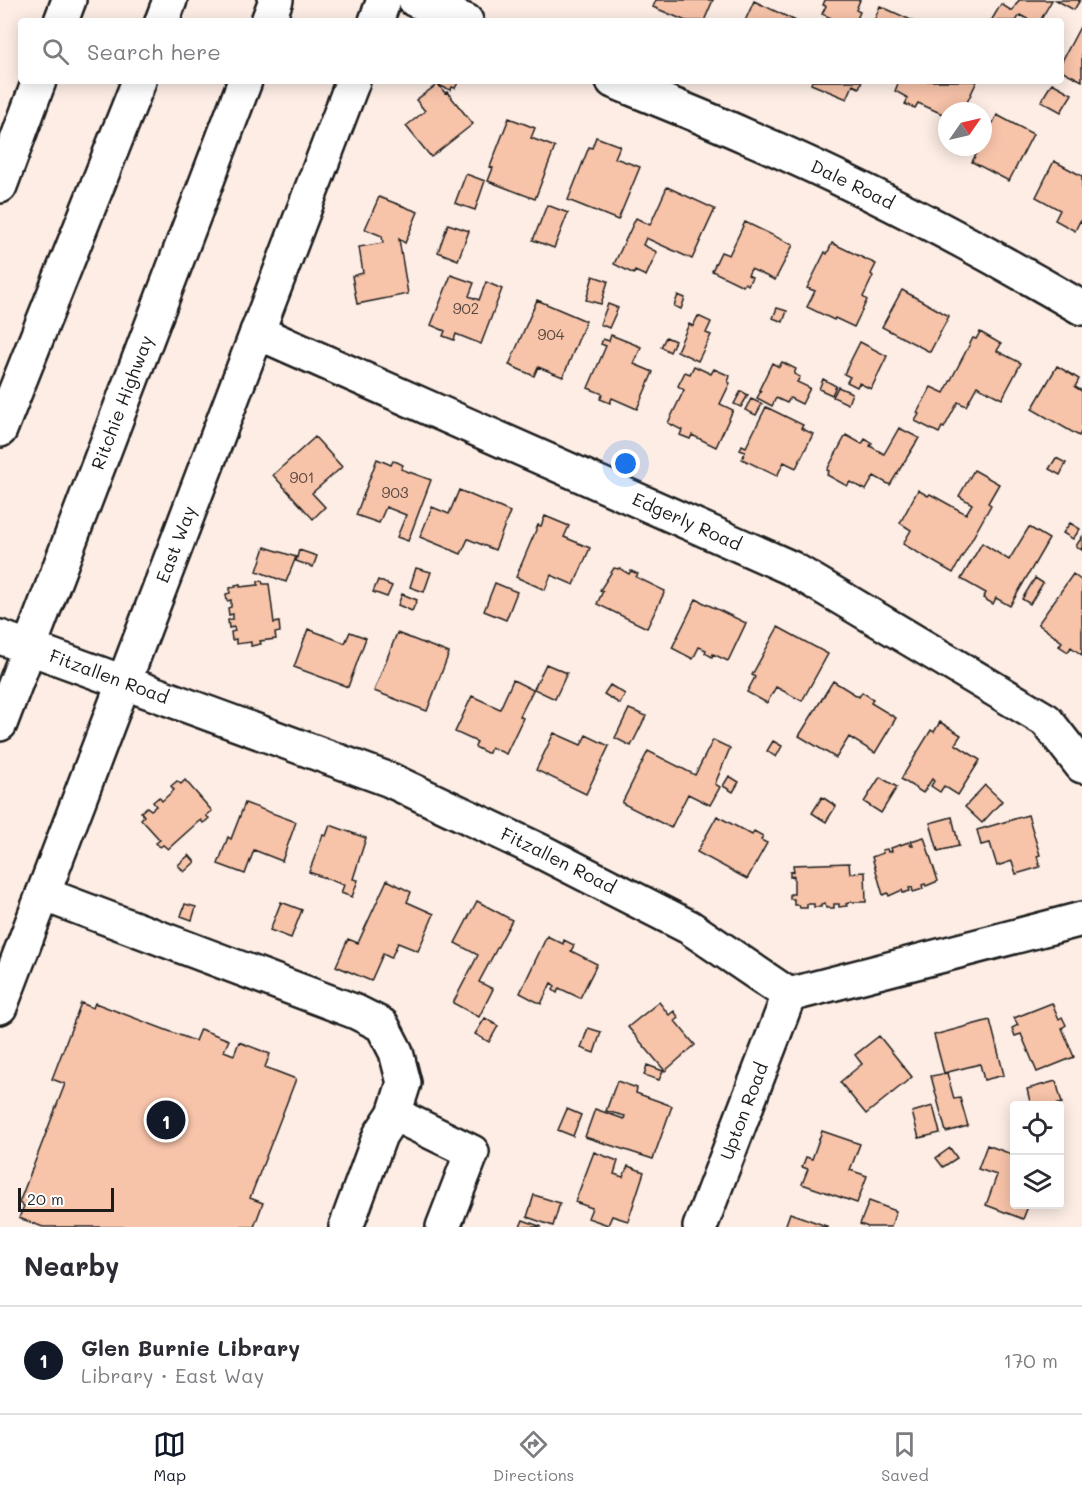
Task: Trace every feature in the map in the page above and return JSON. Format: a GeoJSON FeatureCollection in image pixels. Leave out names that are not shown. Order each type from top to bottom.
{"type":"FeatureCollection","features":[{"type":"Feature","properties":{"kind":"street"},"geometry":{"type":"LineString","coordinates":[[62,18],[69,0]]}},
{"type":"Feature","properties":{"kind":"street"},"geometry":{"type":"LineString","coordinates":[[163,18],[170,0]]}},
{"type":"Feature","properties":{"kind":"street"},"geometry":{"type":"LineString","coordinates":[[269,18],[276,0]]}},
{"type":"Feature","properties":{"kind":"street"},"geometry":{"type":"LineString","coordinates":[[377,18],[384,0]]}},
{"type":"Feature","properties":{"kind":"street"},"geometry":{"type":"LineString","coordinates":[[415,0],[459,18]]}},
{"type":"Feature","properties":{"kind":"street"},"geometry":{"type":"LineString","coordinates":[[0,186],[38,84]]}},
{"type":"Feature","properties":{"kind":"street"},"geometry":{"type":"LineString","coordinates":[[0,430],[138,84]]}},
{"type":"Feature","properties":{"kind":"street","name":"Ritchie Highway"},"geometry":{"type":"LineString","coordinates":[[0,724],[14,643],[244,84]]}},
{"type":"Feature","properties":{"kind":"street","name":"East Way"},"geometry":{"type":"LineString","coordinates":[[0,1007],[352,84]]}},
{"type":"Feature","properties":{"kind":"street","name":"Dale Road"},"geometry":{"type":"LineString","coordinates":[[620,84],[749,137],[842,180],[995,257],[1082,308]]}},
{"type":"Feature","properties":{"kind":"street","name":"Edgerly Road"},"geometry":{"type":"LineString","coordinates":[[257,332],[790,568],[1046,720],[1082,766]]}},
{"type":"Feature","properties":{"kind":"street","name":"Fitzallen Road"},"geometry":{"type":"LineString","coordinates":[[14,643],[390,780],[540,851],[689,927],[789,995]]}},
{"type":"Feature","properties":{"kind":"street"},"geometry":{"type":"LineString","coordinates":[[43,894],[356,1012],[382,1025],[396,1052],[404,1083],[394,1114],[380,1135],[346,1227]]}},
{"type":"Feature","properties":{"kind":"street"},"geometry":{"type":"LineString","coordinates":[[789,995],[1082,918]]}},
{"type":"Feature","properties":{"kind":"street","name":"Upton Road"},"geometry":{"type":"LineString","coordinates":[[700,1227],[789,995]]}},
{"type":"Feature","properties":{"kind":"street"},"geometry":{"type":"LineString","coordinates":[[394,1114],[472,1152],[443,1227]]}},
{"type":"Feature","properties":{"kind":"building"},"geometry":{"type":"Polygon","coordinates":[[[656,0],[713,0],[705,18],[679,18],[653,7],[656,0]]]}},
{"type":"Feature","properties":{"kind":"building"},"geometry":{"type":"Polygon","coordinates":[[[825,0],[860,0],[856,10],[860,12],[857,18],[831,18],[822,14],[826,6],[823,5],[825,0]]]}},
{"type":"Feature","properties":{"kind":"building"},"geometry":{"type":"Polygon","coordinates":[[[1019,0],[1052,0],[1042,18],[1026,18],[1020,15],[1018,18],[993,18],[1001,4],[1012,11],[1019,0]]]}},
{"type":"Feature","properties":{"kind":"building"},"geometry":{"type":"Polygon","coordinates":[[[1056,0],[1080,0],[1074,10],[1056,0]]]}},
{"type":"Feature","properties":{"kind":"building"},"geometry":{"type":"Polygon","coordinates":[[[754,1],[790,18],[746,18],[754,1]]]}},
{"type":"Feature","properties":{"kind":"building"},"geometry":{"type":"Polygon","coordinates":[[[880,6],[906,18],[875,18],[880,6]]]}},
{"type":"Feature","properties":{"kind":"building"},"geometry":{"type":"Polygon","coordinates":[[[1082,23],[1082,81],[1064,72],[1064,57],[1082,23]]]}},
{"type":"Feature","properties":{"kind":"building"},"geometry":{"type":"Polygon","coordinates":[[[438,84],[473,124],[431,157],[406,126],[425,111],[416,100],[438,84]]]}},
{"type":"Feature","properties":{"kind":"building"},"geometry":{"type":"Polygon","coordinates":[[[441,84],[457,84],[451,90],[440,86],[441,84]]]}},
{"type":"Feature","properties":{"kind":"building"},"geometry":{"type":"Polygon","coordinates":[[[811,84],[861,84],[859,88],[853,85],[847,99],[811,84]]]}},
{"type":"Feature","properties":{"kind":"building"},"geometry":{"type":"Polygon","coordinates":[[[898,84],[976,84],[967,102],[938,102],[938,112],[918,103],[915,108],[905,104],[908,98],[895,91],[898,84]]]}},
{"type":"Feature","properties":{"kind":"building"},"geometry":{"type":"Polygon","coordinates":[[[1051,84],[1072,94],[1061,112],[1041,101],[1051,84]]]}},
{"type":"Feature","properties":{"kind":"building"},"geometry":{"type":"Polygon","coordinates":[[[997,115],[1033,134],[1009,181],[972,162],[975,156],[992,156],[992,125],[997,115]]]}},
{"type":"Feature","properties":{"kind":"building"},"geometry":{"type":"Polygon","coordinates":[[[509,118],[535,128],[531,138],[555,147],[535,199],[488,181],[493,168],[490,167],[509,118]]]}},
{"type":"Feature","properties":{"kind":"building"},"geometry":{"type":"Polygon","coordinates":[[[596,137],[620,146],[615,158],[640,167],[618,220],[568,200],[589,147],[592,148],[596,137]]]}},
{"type":"Feature","properties":{"kind":"building"},"geometry":{"type":"Polygon","coordinates":[[[1054,161],[1082,176],[1082,222],[1080,221],[1075,231],[1055,220],[1060,210],[1036,197],[1054,161]]]}},
{"type":"Feature","properties":{"kind":"building"},"geometry":{"type":"Polygon","coordinates":[[[466,174],[485,181],[475,210],[455,203],[466,174]]]}},
{"type":"Feature","properties":{"kind":"building"},"geometry":{"type":"Polygon","coordinates":[[[667,187],[715,209],[692,259],[646,238],[643,245],[657,252],[646,276],[635,271],[634,274],[614,264],[636,218],[650,225],[667,187]]]}},
{"type":"Feature","properties":{"kind":"building"},"geometry":{"type":"Polygon","coordinates":[[[379,197],[418,212],[405,243],[399,239],[408,294],[357,304],[352,276],[363,273],[359,247],[383,243],[382,236],[365,229],[379,197]]]}},
{"type":"Feature","properties":{"kind":"building"},"geometry":{"type":"Polygon","coordinates":[[[547,205],[568,213],[554,248],[533,240],[547,205]]]}},
{"type":"Feature","properties":{"kind":"building"},"geometry":{"type":"Polygon","coordinates":[[[745,222],[793,245],[775,280],[751,269],[748,275],[752,277],[748,285],[745,283],[743,286],[712,271],[721,252],[729,255],[745,222]]]}},
{"type":"Feature","properties":{"kind":"building"},"geometry":{"type":"Polygon","coordinates":[[[448,224],[469,231],[458,260],[438,252],[448,224]]]}},
{"type":"Feature","properties":{"kind":"building"},"geometry":{"type":"Polygon","coordinates":[[[832,243],[876,264],[863,297],[867,300],[854,327],[807,307],[815,291],[807,288],[832,243]]]}},
{"type":"Feature","properties":{"kind":"building"},"geometry":{"type":"Polygon","coordinates":[[[451,275],[474,283],[469,296],[479,300],[486,282],[502,289],[481,344],[456,334],[454,340],[443,336],[445,331],[431,325],[451,275]]]}},
{"type":"Feature","properties":{"kind":"building"},"geometry":{"type":"Polygon","coordinates":[[[593,276],[608,281],[601,304],[586,300],[593,276]]]}},
{"type":"Feature","properties":{"kind":"building"},"geometry":{"type":"Polygon","coordinates":[[[902,290],[949,316],[930,352],[882,327],[902,290]]]}},
{"type":"Feature","properties":{"kind":"building"},"geometry":{"type":"Polygon","coordinates":[[[678,295],[685,298],[681,309],[674,306],[678,295]]]}},
{"type":"Feature","properties":{"kind":"building"},"geometry":{"type":"Polygon","coordinates":[[[537,300],[586,321],[563,377],[538,367],[534,376],[509,365],[537,300]]]}},
{"type":"Feature","properties":{"kind":"building"},"geometry":{"type":"Polygon","coordinates":[[[608,304],[618,308],[609,328],[600,324],[608,304]]]}},
{"type":"Feature","properties":{"kind":"building"},"geometry":{"type":"Polygon","coordinates":[[[777,308],[787,311],[783,322],[773,318],[777,308]]]}},
{"type":"Feature","properties":{"kind":"building"},"geometry":{"type":"Polygon","coordinates":[[[698,316],[711,322],[706,333],[711,335],[698,361],[677,351],[689,324],[693,326],[698,316]]]}},
{"type":"Feature","properties":{"kind":"building"},"geometry":{"type":"Polygon","coordinates":[[[980,332],[1001,344],[997,351],[1021,363],[1002,399],[977,386],[966,406],[958,402],[939,433],[915,421],[931,387],[944,393],[973,338],[976,339],[980,332]]]}},
{"type":"Feature","properties":{"kind":"building"},"geometry":{"type":"Polygon","coordinates":[[[611,335],[641,347],[634,364],[653,372],[637,409],[612,398],[610,403],[600,399],[603,394],[588,388],[606,346],[601,344],[603,339],[609,341],[611,335]]]}},
{"type":"Feature","properties":{"kind":"building"},"geometry":{"type":"Polygon","coordinates":[[[666,337],[675,341],[670,352],[661,347],[666,337]]]}},
{"type":"Feature","properties":{"kind":"building"},"geometry":{"type":"Polygon","coordinates":[[[860,342],[887,356],[871,389],[859,383],[857,387],[847,382],[850,377],[844,374],[860,342]]]}},
{"type":"Feature","properties":{"kind":"building"},"geometry":{"type":"Polygon","coordinates":[[[782,362],[796,369],[794,374],[800,377],[797,382],[810,388],[802,404],[790,398],[787,403],[776,398],[772,406],[757,398],[772,363],[779,367],[782,362]]]}},
{"type":"Feature","properties":{"kind":"building"},"geometry":{"type":"Polygon","coordinates":[[[694,366],[711,374],[714,369],[730,376],[728,382],[730,383],[720,404],[733,410],[716,447],[692,435],[690,439],[680,435],[682,430],[668,423],[684,390],[678,386],[685,372],[690,374],[694,366]]]}},
{"type":"Feature","properties":{"kind":"building"},"geometry":{"type":"Polygon","coordinates":[[[1057,366],[1079,379],[1075,387],[1082,391],[1082,430],[1079,436],[1032,409],[1057,366]]]}},
{"type":"Feature","properties":{"kind":"building"},"geometry":{"type":"Polygon","coordinates":[[[823,379],[836,386],[832,395],[819,389],[823,379]]]}},
{"type":"Feature","properties":{"kind":"building"},"geometry":{"type":"Polygon","coordinates":[[[838,387],[852,393],[848,404],[833,397],[838,387]]]}},
{"type":"Feature","properties":{"kind":"building"},"geometry":{"type":"Polygon","coordinates":[[[741,391],[748,395],[741,407],[734,404],[741,391]]]}},
{"type":"Feature","properties":{"kind":"building"},"geometry":{"type":"Polygon","coordinates":[[[751,399],[762,404],[756,415],[745,410],[751,399]]]}},
{"type":"Feature","properties":{"kind":"building"},"geometry":{"type":"Polygon","coordinates":[[[766,407],[803,425],[801,428],[813,434],[796,468],[784,462],[777,476],[742,459],[745,452],[740,450],[742,445],[746,447],[766,407]]]}},
{"type":"Feature","properties":{"kind":"building"},"geometry":{"type":"Polygon","coordinates":[[[899,428],[919,438],[890,485],[874,476],[866,490],[850,482],[847,486],[827,475],[829,471],[827,470],[846,435],[862,444],[865,439],[872,443],[870,446],[884,454],[899,428]]]}},
{"type":"Feature","properties":{"kind":"building"},"geometry":{"type":"Polygon","coordinates":[[[315,437],[342,467],[312,493],[325,507],[313,519],[273,475],[315,437]]]}},
{"type":"Feature","properties":{"kind":"building"},"geometry":{"type":"Polygon","coordinates":[[[1056,458],[1066,463],[1060,475],[1049,469],[1056,458]]]}},
{"type":"Feature","properties":{"kind":"building"},"geometry":{"type":"Polygon","coordinates":[[[377,459],[391,465],[393,461],[397,462],[403,465],[401,469],[431,480],[408,541],[397,537],[406,515],[386,507],[379,523],[356,515],[377,459]]]}},
{"type":"Feature","properties":{"kind":"building"},"geometry":{"type":"Polygon","coordinates":[[[974,470],[999,484],[988,503],[991,505],[953,573],[903,544],[911,530],[900,523],[918,490],[966,514],[972,504],[959,496],[974,470]]]}},
{"type":"Feature","properties":{"kind":"building"},"geometry":{"type":"Polygon","coordinates":[[[459,490],[510,512],[495,550],[468,539],[461,554],[420,537],[432,507],[449,514],[459,490]]]}},
{"type":"Feature","properties":{"kind":"building"},"geometry":{"type":"Polygon","coordinates":[[[545,516],[569,526],[564,537],[590,548],[574,585],[551,575],[545,590],[516,577],[538,525],[541,526],[545,516]]]}},
{"type":"Feature","properties":{"kind":"building"},"geometry":{"type":"Polygon","coordinates":[[[1070,523],[1080,529],[1073,539],[1063,533],[1070,523]]]}},
{"type":"Feature","properties":{"kind":"building"},"geometry":{"type":"Polygon","coordinates":[[[1029,527],[1049,539],[1010,606],[996,598],[993,604],[983,598],[986,593],[961,579],[982,543],[1009,560],[1029,527]]]}},
{"type":"Feature","properties":{"kind":"building"},"geometry":{"type":"Polygon","coordinates":[[[1082,537],[1082,550],[1076,546],[1082,537]]]}},
{"type":"Feature","properties":{"kind":"building"},"geometry":{"type":"Polygon","coordinates":[[[265,547],[296,557],[286,582],[257,571],[265,547]]]}},
{"type":"Feature","properties":{"kind":"building"},"geometry":{"type":"Polygon","coordinates":[[[299,550],[317,556],[313,567],[296,561],[299,550]]]}},
{"type":"Feature","properties":{"kind":"building"},"geometry":{"type":"Polygon","coordinates":[[[416,568],[431,572],[424,592],[410,587],[416,568]]]}},
{"type":"Feature","properties":{"kind":"building"},"geometry":{"type":"Polygon","coordinates":[[[614,568],[619,568],[629,574],[631,571],[638,574],[636,577],[665,591],[647,628],[597,604],[603,591],[600,590],[614,568]]]}},
{"type":"Feature","properties":{"kind":"building"},"geometry":{"type":"Polygon","coordinates":[[[1073,574],[1082,581],[1082,655],[1071,647],[1068,652],[1059,646],[1062,642],[1038,624],[1073,574]]]}},
{"type":"Feature","properties":{"kind":"building"},"geometry":{"type":"Polygon","coordinates":[[[1035,578],[1043,583],[1030,604],[1022,599],[1035,578]]]}},
{"type":"Feature","properties":{"kind":"building"},"geometry":{"type":"Polygon","coordinates":[[[378,580],[392,586],[387,597],[373,592],[378,580]]]}},
{"type":"Feature","properties":{"kind":"building"},"geometry":{"type":"Polygon","coordinates":[[[258,581],[269,584],[274,623],[279,622],[280,632],[275,633],[276,639],[260,641],[261,644],[251,646],[251,642],[236,644],[236,639],[232,640],[231,632],[235,631],[234,627],[229,628],[228,620],[233,619],[233,614],[229,615],[228,608],[231,607],[231,600],[227,601],[226,594],[230,593],[230,588],[236,587],[235,585],[240,584],[240,587],[258,585],[258,581]]]}},
{"type":"Feature","properties":{"kind":"building"},"geometry":{"type":"Polygon","coordinates":[[[495,583],[517,592],[506,620],[484,611],[495,583]]]}},
{"type":"Feature","properties":{"kind":"building"},"geometry":{"type":"Polygon","coordinates":[[[402,594],[417,600],[412,611],[398,605],[402,594]]]}},
{"type":"Feature","properties":{"kind":"building"},"geometry":{"type":"Polygon","coordinates":[[[696,599],[746,623],[728,661],[713,654],[712,657],[705,653],[706,650],[699,647],[693,659],[672,648],[696,599]]]}},
{"type":"Feature","properties":{"kind":"building"},"geometry":{"type":"Polygon","coordinates":[[[778,627],[828,654],[802,701],[776,687],[767,703],[747,692],[755,677],[752,675],[778,627]]]}},
{"type":"Feature","properties":{"kind":"building"},"geometry":{"type":"Polygon","coordinates":[[[308,629],[345,643],[350,632],[366,638],[348,687],[294,667],[308,629]]]}},
{"type":"Feature","properties":{"kind":"building"},"geometry":{"type":"Polygon","coordinates":[[[397,633],[449,653],[427,711],[374,691],[397,633]]]}},
{"type":"Feature","properties":{"kind":"building"},"geometry":{"type":"Polygon","coordinates":[[[546,664],[567,673],[555,699],[534,689],[546,664]]]}},
{"type":"Feature","properties":{"kind":"building"},"geometry":{"type":"Polygon","coordinates":[[[513,680],[533,690],[520,716],[523,718],[506,754],[491,747],[487,753],[475,747],[477,742],[455,732],[472,696],[500,709],[513,680]]]}},
{"type":"Feature","properties":{"kind":"building"},"geometry":{"type":"Polygon","coordinates":[[[833,681],[859,697],[862,692],[873,699],[871,703],[896,718],[875,753],[849,737],[836,758],[799,736],[833,681]]]}},
{"type":"Feature","properties":{"kind":"building"},"geometry":{"type":"Polygon","coordinates":[[[610,685],[625,694],[620,704],[604,694],[610,685]]]}},
{"type":"Feature","properties":{"kind":"building"},"geometry":{"type":"Polygon","coordinates":[[[629,709],[646,716],[631,746],[615,738],[629,709]]]}},
{"type":"Feature","properties":{"kind":"building"},"geometry":{"type":"Polygon","coordinates":[[[940,722],[961,735],[955,744],[980,760],[958,795],[944,786],[940,792],[931,786],[934,781],[932,779],[923,793],[901,779],[931,730],[934,732],[940,722]]]}},
{"type":"Feature","properties":{"kind":"building"},"geometry":{"type":"Polygon","coordinates":[[[554,733],[581,745],[586,735],[609,746],[586,794],[536,770],[554,733]]]}},
{"type":"Feature","properties":{"kind":"building"},"geometry":{"type":"Polygon","coordinates":[[[713,740],[730,748],[715,784],[720,787],[710,805],[688,794],[671,828],[622,803],[648,751],[695,775],[713,740]]]}},
{"type":"Feature","properties":{"kind":"building"},"geometry":{"type":"Polygon","coordinates":[[[773,741],[782,746],[776,757],[767,751],[773,741]]]}},
{"type":"Feature","properties":{"kind":"building"},"geometry":{"type":"Polygon","coordinates":[[[729,776],[739,782],[733,792],[723,786],[729,776]]]}},
{"type":"Feature","properties":{"kind":"building"},"geometry":{"type":"Polygon","coordinates":[[[880,777],[897,787],[881,813],[864,802],[880,777]]]}},
{"type":"Feature","properties":{"kind":"building"},"geometry":{"type":"Polygon","coordinates":[[[185,780],[212,811],[206,816],[209,818],[206,821],[198,822],[168,849],[163,845],[160,847],[156,843],[160,840],[141,819],[144,816],[141,812],[147,807],[151,810],[156,806],[153,802],[159,797],[162,801],[174,790],[171,786],[177,781],[181,784],[185,780]]]}},
{"type":"Feature","properties":{"kind":"building"},"geometry":{"type":"Polygon","coordinates":[[[985,785],[1002,801],[982,823],[965,807],[985,785]]]}},
{"type":"Feature","properties":{"kind":"building"},"geometry":{"type":"Polygon","coordinates":[[[822,797],[836,806],[826,822],[812,813],[822,797]]]}},
{"type":"Feature","properties":{"kind":"building"},"geometry":{"type":"Polygon","coordinates":[[[245,803],[296,822],[282,861],[254,850],[245,874],[218,864],[245,803]]]}},
{"type":"Feature","properties":{"kind":"building"},"geometry":{"type":"Polygon","coordinates":[[[1028,815],[1040,855],[1037,856],[1040,867],[1016,874],[1012,861],[997,866],[990,843],[981,845],[977,830],[1028,815]]]}},
{"type":"Feature","properties":{"kind":"building"},"geometry":{"type":"Polygon","coordinates":[[[717,816],[752,835],[754,831],[763,836],[761,840],[767,843],[747,879],[697,852],[717,816]]]}},
{"type":"Feature","properties":{"kind":"building"},"geometry":{"type":"Polygon","coordinates":[[[952,817],[959,846],[938,851],[930,823],[952,817]]]}},
{"type":"Feature","properties":{"kind":"building"},"geometry":{"type":"Polygon","coordinates":[[[330,825],[366,838],[353,879],[358,880],[352,897],[341,893],[344,885],[309,872],[323,835],[326,836],[330,825]]]}},
{"type":"Feature","properties":{"kind":"building"},"geometry":{"type":"Polygon","coordinates":[[[924,837],[938,881],[926,886],[922,885],[923,889],[913,892],[912,887],[909,888],[910,891],[903,893],[902,890],[889,896],[888,893],[883,895],[872,857],[883,853],[882,850],[892,851],[891,848],[909,842],[913,846],[911,841],[924,837]]]}},
{"type":"Feature","properties":{"kind":"building"},"geometry":{"type":"Polygon","coordinates":[[[189,855],[195,862],[184,872],[178,865],[189,855]]]}},
{"type":"Feature","properties":{"kind":"building"},"geometry":{"type":"Polygon","coordinates":[[[849,863],[850,873],[865,872],[866,902],[851,902],[846,904],[847,906],[839,907],[839,904],[834,904],[834,908],[826,908],[825,903],[821,904],[821,907],[807,904],[807,908],[794,905],[794,899],[790,899],[790,894],[794,894],[794,876],[790,877],[790,872],[794,871],[793,865],[849,863]]]}},
{"type":"Feature","properties":{"kind":"building"},"geometry":{"type":"Polygon","coordinates":[[[387,880],[411,892],[407,902],[434,914],[418,951],[398,943],[391,958],[383,954],[371,981],[336,966],[348,939],[358,943],[387,880]]]}},
{"type":"Feature","properties":{"kind":"building"},"geometry":{"type":"Polygon","coordinates":[[[477,901],[512,920],[479,982],[493,989],[479,1017],[453,1003],[478,955],[455,943],[477,901]]]}},
{"type":"Feature","properties":{"kind":"building"},"geometry":{"type":"Polygon","coordinates":[[[281,902],[302,910],[291,938],[270,930],[281,902]]]}},
{"type":"Feature","properties":{"kind":"building"},"geometry":{"type":"Polygon","coordinates":[[[185,904],[196,907],[192,920],[181,916],[185,904]]]}},
{"type":"Feature","properties":{"kind":"building"},"geometry":{"type":"Polygon","coordinates":[[[547,936],[563,944],[564,940],[574,945],[571,951],[597,964],[580,998],[559,988],[557,993],[553,990],[555,986],[551,983],[541,1004],[520,993],[547,936]]]}},
{"type":"Feature","properties":{"kind":"building"},"geometry":{"type":"Polygon","coordinates":[[[659,1002],[669,1015],[674,1011],[679,1018],[675,1021],[695,1045],[665,1071],[628,1027],[659,1002]]]}},
{"type":"Feature","properties":{"kind":"building"},"geometry":{"type":"Polygon","coordinates":[[[81,1003],[93,1008],[95,1003],[195,1041],[200,1029],[229,1040],[224,1051],[234,1055],[239,1042],[270,1054],[265,1067],[296,1079],[250,1198],[263,1203],[254,1227],[43,1227],[19,1218],[24,1206],[19,1203],[65,1084],[52,1079],[81,1003]]]}},
{"type":"Feature","properties":{"kind":"building"},"geometry":{"type":"Polygon","coordinates":[[[1052,1003],[1059,1019],[1062,1017],[1066,1025],[1062,1028],[1074,1057],[1037,1072],[1021,1034],[1015,1036],[1012,1028],[1018,1025],[1014,1018],[1052,1003]]]}},
{"type":"Feature","properties":{"kind":"building"},"geometry":{"type":"Polygon","coordinates":[[[485,1018],[498,1026],[489,1042],[475,1034],[485,1018]]]}},
{"type":"Feature","properties":{"kind":"building"},"geometry":{"type":"Polygon","coordinates":[[[990,1020],[1004,1075],[984,1080],[980,1064],[944,1073],[934,1035],[990,1020]]]}},
{"type":"Feature","properties":{"kind":"building"},"geometry":{"type":"Polygon","coordinates":[[[588,1028],[601,1032],[594,1053],[581,1048],[588,1028]]]}},
{"type":"Feature","properties":{"kind":"building"},"geometry":{"type":"Polygon","coordinates":[[[879,1036],[912,1077],[866,1114],[840,1082],[862,1064],[855,1055],[879,1036]]]}},
{"type":"Feature","properties":{"kind":"building"},"geometry":{"type":"Polygon","coordinates":[[[647,1065],[663,1071],[659,1080],[644,1075],[647,1065]]]}},
{"type":"Feature","properties":{"kind":"building"},"geometry":{"type":"Polygon","coordinates":[[[947,1073],[954,1099],[960,1098],[968,1126],[946,1132],[931,1076],[947,1073]]]}},
{"type":"Feature","properties":{"kind":"building"},"geometry":{"type":"Polygon","coordinates":[[[617,1081],[637,1088],[636,1093],[672,1106],[653,1159],[585,1137],[595,1109],[624,1119],[625,1116],[606,1111],[617,1081]]]}},
{"type":"Feature","properties":{"kind":"building"},"geometry":{"type":"Polygon","coordinates":[[[1056,1081],[1061,1101],[1030,1101],[1027,1089],[1056,1081]]]}},
{"type":"Feature","properties":{"kind":"building"},"geometry":{"type":"Polygon","coordinates":[[[933,1106],[940,1133],[919,1138],[912,1112],[933,1106]]]}},
{"type":"Feature","properties":{"kind":"building"},"geometry":{"type":"Polygon","coordinates":[[[567,1109],[581,1115],[573,1136],[558,1130],[567,1109]]]}},
{"type":"Feature","properties":{"kind":"building"},"geometry":{"type":"Polygon","coordinates":[[[822,1131],[860,1144],[850,1170],[867,1176],[857,1203],[802,1184],[808,1169],[802,1167],[806,1157],[812,1159],[822,1131]]]}},
{"type":"Feature","properties":{"kind":"building"},"geometry":{"type":"Polygon","coordinates":[[[987,1145],[1010,1154],[1010,1209],[1027,1209],[1023,1219],[986,1205],[997,1175],[978,1169],[987,1145]]]}},
{"type":"Feature","properties":{"kind":"building"},"geometry":{"type":"Polygon","coordinates":[[[950,1148],[957,1158],[943,1167],[936,1158],[950,1148]]]}},
{"type":"Feature","properties":{"kind":"building"},"geometry":{"type":"Polygon","coordinates":[[[594,1152],[618,1161],[614,1174],[623,1177],[628,1166],[644,1172],[628,1221],[612,1216],[608,1225],[588,1218],[592,1208],[575,1202],[594,1152]]]}},
{"type":"Feature","properties":{"kind":"building"},"geometry":{"type":"Polygon","coordinates":[[[534,1195],[560,1203],[553,1226],[527,1217],[534,1195]]]}},
{"type":"Feature","properties":{"kind":"building"},"geometry":{"type":"Polygon","coordinates":[[[869,1201],[896,1211],[891,1227],[868,1227],[860,1224],[869,1201]]]}},
{"type":"Feature","properties":{"kind":"building"},"geometry":{"type":"Polygon","coordinates":[[[790,1213],[829,1227],[785,1227],[790,1213]]]}},
{"type":"Feature","properties":{"kind":"building"},"geometry":{"type":"Polygon","coordinates":[[[523,1220],[542,1227],[520,1227],[523,1220]]]}},
{"type":"Feature","properties":{"kind":"place","name":"Glen Burnie Library"},"geometry":{"type":"Point","coordinates":[166,1120]}}]}
